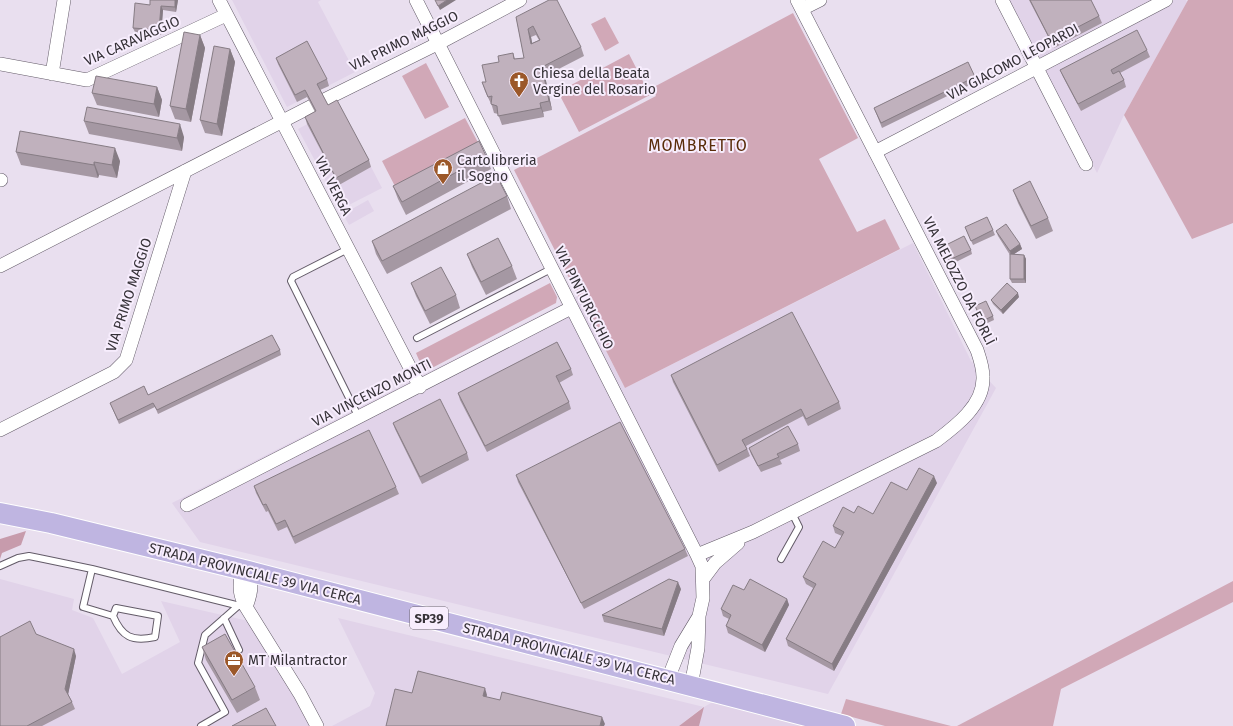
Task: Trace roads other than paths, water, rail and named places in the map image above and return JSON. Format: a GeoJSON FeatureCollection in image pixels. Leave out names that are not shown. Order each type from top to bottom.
{"type":"FeatureCollection","features":[{"type":"Feature","properties":{"kind":"main road","name":"STRADA PROVINCIALE 39 VIA CERCA"},"geometry":{"type":"LineString","coordinates":[[4,516],[51,523],[248,571],[845,726]]}},
{"type":"Feature","properties":{"kind":"street"},"geometry":{"type":"LineString","coordinates":[[52,74],[64,0]]}},
{"type":"Feature","properties":{"kind":"street","name":"VIA VERGA"},"geometry":{"type":"LineString","coordinates":[[219,0],[420,387]]}},
{"type":"Feature","properties":{"kind":"street","name":"VIA PINTURICCHIO"},"geometry":{"type":"LineString","coordinates":[[416,0],[551,269],[698,555],[702,566],[704,598],[699,616]]}},
{"type":"Feature","properties":{"kind":"street","name":"VIA PRIMO MAGGIO"},"geometry":{"type":"LineString","coordinates":[[324,100],[520,0]]}},
{"type":"Feature","properties":{"kind":"street"},"geometry":{"type":"LineString","coordinates":[[800,4],[820,0]]}},
{"type":"Feature","properties":{"kind":"street"},"geometry":{"type":"LineString","coordinates":[[1002,0],[1086,164]]}},
{"type":"Feature","properties":{"kind":"street","name":"VIA GIACOMO LEOPARDI"},"geometry":{"type":"LineString","coordinates":[[875,152],[1166,0]]}},
{"type":"Feature","properties":{"kind":"street","name":"VIA MELOZZO DA FORLÌ"},"geometry":{"type":"LineString","coordinates":[[698,555],[753,532],[936,441],[954,428],[968,412],[979,396],[983,379],[982,366],[977,350],[800,4]]}},
{"type":"Feature","properties":{"kind":"street","name":"VIA CARAVAGGIO"},"geometry":{"type":"LineString","coordinates":[[0,64],[79,79],[92,78],[226,15]]}},
{"type":"Feature","properties":{"kind":"street"},"geometry":{"type":"LineString","coordinates":[[0,266],[312,106]]}},
{"type":"Feature","properties":{"kind":"street","name":"VIA PRIMO MAGGIO"},"geometry":{"type":"LineString","coordinates":[[0,430],[114,372],[126,360],[185,171]]}},
{"type":"Feature","properties":{"kind":"street","name":"VIA VINCENZO MONTI"},"geometry":{"type":"LineString","coordinates":[[187,505],[420,387],[571,308]]}},
{"type":"Feature","properties":{"kind":"street"},"geometry":{"type":"LineString","coordinates":[[703,579],[715,563],[729,550],[753,532]]}},
{"type":"Feature","properties":{"kind":"street"},"geometry":{"type":"LineString","coordinates":[[248,571],[252,581],[251,596],[242,607],[300,694],[317,726]]}},
{"type":"Feature","properties":{"kind":"street"},"geometry":{"type":"LineString","coordinates":[[668,680],[681,646],[699,616]]}},
{"type":"Feature","properties":{"kind":"street"},"geometry":{"type":"LineString","coordinates":[[691,686],[698,648],[699,616]]}},
{"type":"Feature","properties":{"kind":"lane"},"geometry":{"type":"LineString","coordinates":[[348,249],[293,277],[291,281],[359,418]]}},
{"type":"Feature","properties":{"kind":"lane"},"geometry":{"type":"LineString","coordinates":[[418,338],[551,269]]}},
{"type":"Feature","properties":{"kind":"lane"},"geometry":{"type":"LineString","coordinates":[[781,559],[799,527],[792,513]]}},
{"type":"Feature","properties":{"kind":"lane"},"geometry":{"type":"LineString","coordinates":[[0,566],[18,558],[29,556],[92,569],[242,607]]}},
{"type":"Feature","properties":{"kind":"lane"},"geometry":{"type":"LineString","coordinates":[[92,569],[84,607],[112,616],[117,627],[133,639],[143,640],[155,638],[158,616],[116,608],[112,616]]}},
{"type":"Feature","properties":{"kind":"lane"},"geometry":{"type":"LineString","coordinates":[[201,726],[225,712],[198,663],[205,635],[224,618],[242,607]]}},
{"type":"Feature","properties":{"kind":"lane"},"geometry":{"type":"LineString","coordinates":[[224,618],[239,650]]}},
{"type":"Feature","properties":{"kind":"place","name":"Chiesa della Beata Vergine del Rosario"},"geometry":{"type":"Point","coordinates":[519,98]}},
{"type":"Feature","properties":{"kind":"place","name":"Cartolibreria il Sogno"},"geometry":{"type":"Point","coordinates":[443,185]}},
{"type":"Feature","properties":{"kind":"place","name":"MT Milantractor"},"geometry":{"type":"Point","coordinates":[234,677]}},
{"type":"Feature","properties":{"kind":"district","name":"MOMBRETTO"},"geometry":{"type":"Point","coordinates":[698,145]}}]}
